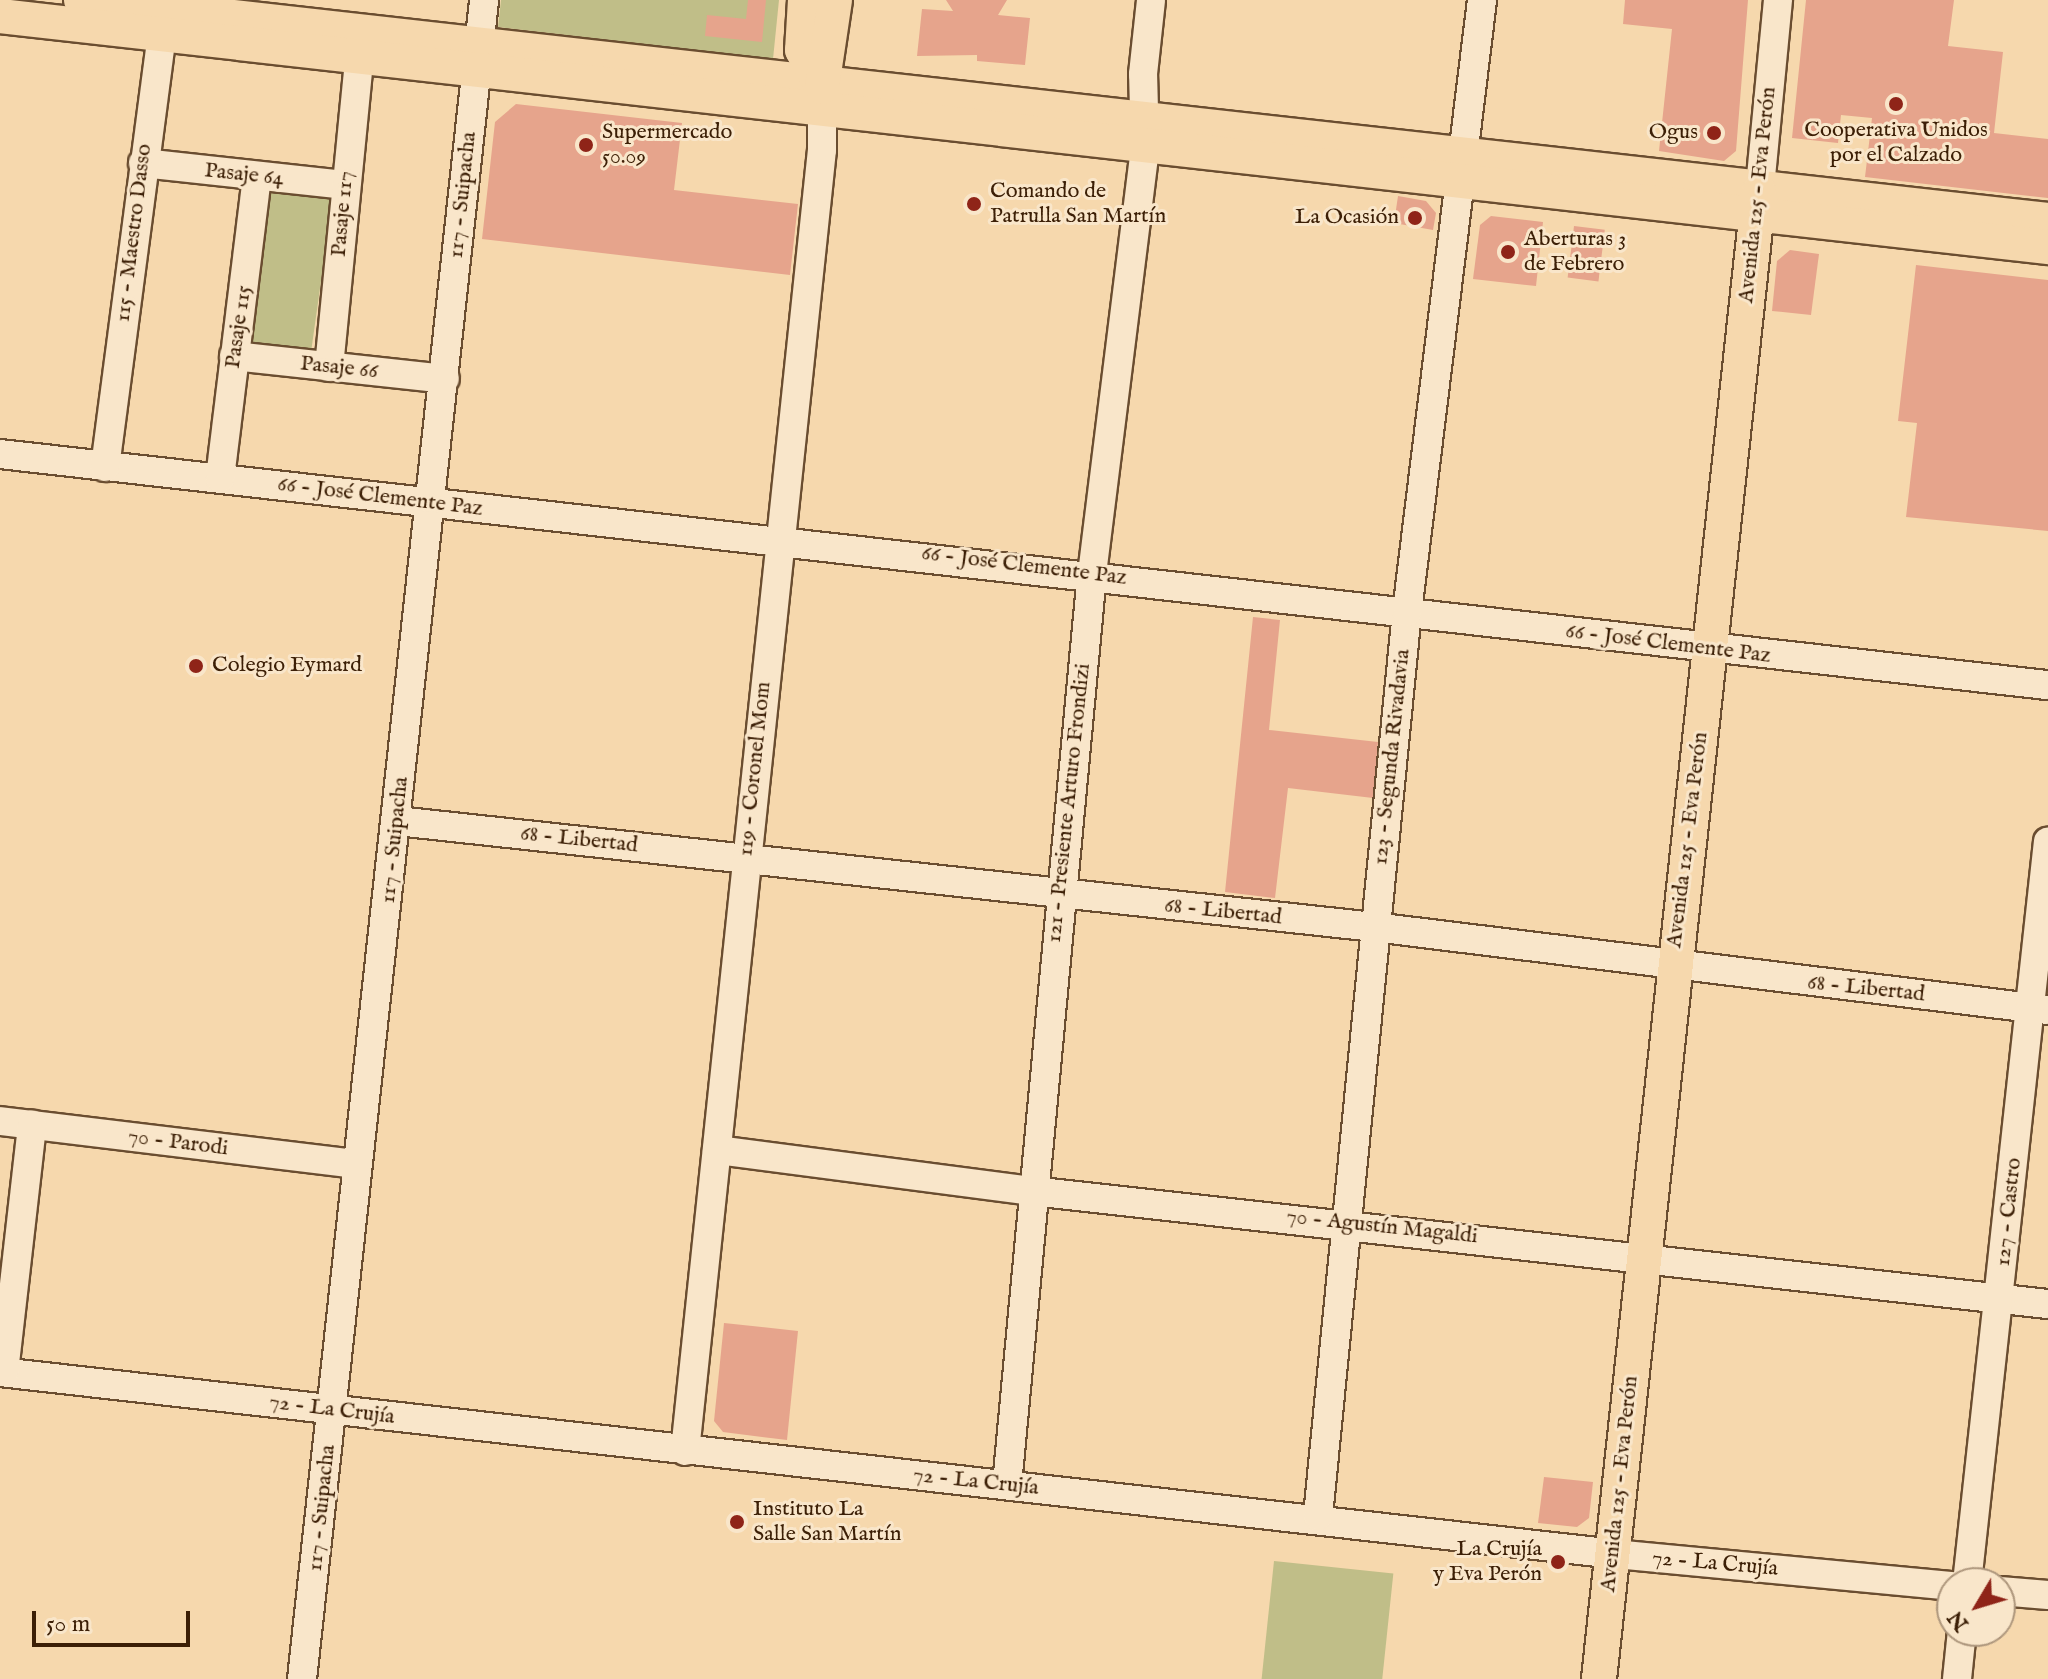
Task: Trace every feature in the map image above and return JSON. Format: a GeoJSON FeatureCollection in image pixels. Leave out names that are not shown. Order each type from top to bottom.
{"type":"FeatureCollection","features":[{"type":"Feature","properties":{"kind":"main road"},"geometry":{"type":"LineString","coordinates":[[81,0],[359,60],[477,61]]}},
{"type":"Feature","properties":{"kind":"main road"},"geometry":{"type":"LineString","coordinates":[[805,0],[802,50],[822,99]]}},
{"type":"Feature","properties":{"kind":"main road","name":"119 - Coronel Mom"},"geometry":{"type":"LineString","coordinates":[[822,99],[835,0]]}},
{"type":"Feature","properties":{"kind":"main road"},"geometry":{"type":"LineString","coordinates":[[0,16],[164,16],[477,61],[1463,172],[1758,201],[2048,220]]}},
{"type":"Feature","properties":{"kind":"main road"},"geometry":{"type":"LineString","coordinates":[[1758,201],[2048,247]]}},
{"type":"Feature","properties":{"kind":"main road","name":"Avenida 125 - Eva Perón"},"geometry":{"type":"LineString","coordinates":[[1599,1679],[1673,967],[1758,201]]}},
{"type":"Feature","properties":{"kind":"street","name":"117 - Suipacha"},"geometry":{"type":"LineString","coordinates":[[302,1679],[432,504],[484,0]]}},
{"type":"Feature","properties":{"kind":"street","name":"121 - Presiente Arturo Frondizi"},"geometry":{"type":"LineString","coordinates":[[1007,1485],[1032,1191],[1092,574],[1146,135],[1143,74],[1151,0]]}},
{"type":"Feature","properties":{"kind":"street","name":"123 - Segunda Rivadavia"},"geometry":{"type":"LineString","coordinates":[[1318,1516],[1407,612],[1482,0]]}},
{"type":"Feature","properties":{"kind":"street","name":"Avenida 125 - Eva Perón"},"geometry":{"type":"LineString","coordinates":[[1758,201],[1778,0]]}},
{"type":"Feature","properties":{"kind":"street","name":"115 - Maestro Dasso"},"geometry":{"type":"LineString","coordinates":[[105,467],[164,16]]}},
{"type":"Feature","properties":{"kind":"street","name":"Pasaje 117"},"geometry":{"type":"LineString","coordinates":[[329,367],[344,185],[359,60]]}},
{"type":"Feature","properties":{"kind":"street","name":"119 - Coronel Mom"},"geometry":{"type":"LineString","coordinates":[[685,1451],[781,539],[822,99]]}},
{"type":"Feature","properties":{"kind":"street","name":"Pasaje 64"},"geometry":{"type":"LineString","coordinates":[[143,163],[344,185]]}},
{"type":"Feature","properties":{"kind":"street","name":"Pasaje 115"},"geometry":{"type":"LineString","coordinates":[[220,478],[257,176]]}},
{"type":"Feature","properties":{"kind":"street","name":"Pasaje 66"},"geometry":{"type":"LineString","coordinates":[[234,356],[445,379]]}},
{"type":"Feature","properties":{"kind":"street","name":"66 - José Clemente Paz"},"geometry":{"type":"LineString","coordinates":[[0,454],[432,504],[1092,574],[1710,650],[2048,685]]}},
{"type":"Feature","properties":{"kind":"street","name":"68 - Libertad"},"geometry":{"type":"LineString","coordinates":[[397,821],[746,856],[1060,896],[1374,927],[1673,967],[2039,1009]]}},
{"type":"Feature","properties":{"kind":"street","name":"127 - Castro"},"geometry":{"type":"LineString","coordinates":[[1969,1567],[2000,1298],[2039,1009],[2048,841]]}},
{"type":"Feature","properties":{"kind":"street","name":"70 - Parodi"},"geometry":{"type":"LineString","coordinates":[[0,1121],[357,1164]]}},
{"type":"Feature","properties":{"kind":"street"},"geometry":{"type":"LineString","coordinates":[[2,1372],[32,1125]]}},
{"type":"Feature","properties":{"kind":"street","name":"70 - Agustín Magaldi"},"geometry":{"type":"LineString","coordinates":[[717,1150],[1032,1191],[1644,1255],[2048,1304]]}},
{"type":"Feature","properties":{"kind":"street","name":"72 - La Crujía"},"geometry":{"type":"LineString","coordinates":[[2,1372],[685,1451],[1318,1516],[1614,1554],[1936,1584]]}},
{"type":"Feature","properties":{"kind":"street"},"geometry":{"type":"LineString","coordinates":[[2016,1592],[2048,1595]]}},
{"type":"Feature","properties":{"kind":"street"},"geometry":{"type":"LineString","coordinates":[[1957,1679],[1960,1647]]}},
{"type":"Feature","properties":{"kind":"shaded area"},"geometry":{"type":"Polygon","coordinates":[[[501,0],[779,0],[773,59],[498,27],[501,0]]]}},
{"type":"Feature","properties":{"kind":"shaded area"},"geometry":{"type":"Polygon","coordinates":[[[266,184],[333,193],[310,357],[243,347],[266,184]]]}},
{"type":"Feature","properties":{"kind":"shaded area"},"geometry":{"type":"Polygon","coordinates":[[[1274,1561],[1393,1574],[1382,1679],[1262,1679],[1274,1561]]]}},
{"type":"Feature","properties":{"kind":"building"},"geometry":{"type":"Polygon","coordinates":[[[748,0],[766,0],[762,42],[705,36],[707,15],[746,19],[748,0]]]}},
{"type":"Feature","properties":{"kind":"building"},"geometry":{"type":"Polygon","coordinates":[[[946,0],[1007,0],[998,15],[1030,18],[1025,65],[977,61],[977,55],[917,56],[922,9],[953,11],[946,0]]]}},
{"type":"Feature","properties":{"kind":"building"},"geometry":{"type":"Polygon","coordinates":[[[1625,0],[1748,0],[1736,151],[1724,161],[1659,151],[1672,29],[1623,24],[1625,0]]]}},
{"type":"Feature","properties":{"kind":"building","name":"Cooperativa Unidos por el Calzado"},"geometry":{"type":"Polygon","coordinates":[[[1806,0],[1954,0],[1948,46],[2003,52],[1994,133],[2048,139],[2048,198],[1865,177],[1872,118],[1841,115],[1838,143],[1792,138],[1806,0]]]}},
{"type":"Feature","properties":{"kind":"building"},"geometry":{"type":"Polygon","coordinates":[[[516,104],[682,123],[674,190],[798,204],[790,275],[482,239],[495,122],[516,104]]]}},
{"type":"Feature","properties":{"kind":"building","name":"La Ocasión"},"geometry":{"type":"Polygon","coordinates":[[[1398,196],[1426,201],[1436,213],[1433,230],[1394,223],[1398,196]]]}},
{"type":"Feature","properties":{"kind":"building","name":"Aberturas 3 de Febrero"},"geometry":{"type":"Polygon","coordinates":[[[1491,216],[1543,222],[1536,286],[1473,279],[1480,225],[1491,216]]]}},
{"type":"Feature","properties":{"kind":"building"},"geometry":{"type":"Polygon","coordinates":[[[1574,226],[1605,230],[1598,281],[1568,278],[1574,226]]]}},
{"type":"Feature","properties":{"kind":"building"},"geometry":{"type":"Polygon","coordinates":[[[1790,250],[1819,254],[1811,315],[1772,311],[1777,261],[1790,250]]]}},
{"type":"Feature","properties":{"kind":"building"},"geometry":{"type":"Polygon","coordinates":[[[1916,265],[2048,280],[2048,531],[1906,517],[1917,423],[1898,421],[1916,265]]]}},
{"type":"Feature","properties":{"kind":"building"},"geometry":{"type":"Polygon","coordinates":[[[1253,617],[1280,620],[1269,730],[1378,742],[1373,798],[1288,788],[1275,898],[1225,892],[1253,617]]]}},
{"type":"Feature","properties":{"kind":"building"},"geometry":{"type":"Polygon","coordinates":[[[724,1323],[798,1331],[787,1440],[723,1432],[714,1421],[724,1323]]]}},
{"type":"Feature","properties":{"kind":"building"},"geometry":{"type":"Polygon","coordinates":[[[1544,1477],[1593,1482],[1589,1518],[1577,1527],[1538,1523],[1544,1477]]]}},
{"type":"Feature","properties":{"kind":"place","name":"Cooperativa Unidos por el Calzado"},"geometry":{"type":"Point","coordinates":[1896,104]}},
{"type":"Feature","properties":{"kind":"place","name":"Ogus"},"geometry":{"type":"Point","coordinates":[1714,133]}},
{"type":"Feature","properties":{"kind":"place","name":"Supermercado 50.09"},"geometry":{"type":"Point","coordinates":[586,145]}},
{"type":"Feature","properties":{"kind":"place","name":"Comando de Patrulla San Martín"},"geometry":{"type":"Point","coordinates":[974,204]}},
{"type":"Feature","properties":{"kind":"place","name":"La Ocasión"},"geometry":{"type":"Point","coordinates":[1415,218]}},
{"type":"Feature","properties":{"kind":"place","name":"Aberturas 3 de Febrero"},"geometry":{"type":"Point","coordinates":[1508,252]}},
{"type":"Feature","properties":{"kind":"place","name":"Colegio Eymard"},"geometry":{"type":"Point","coordinates":[196,666]}},
{"type":"Feature","properties":{"kind":"place","name":"Instituto La Salle San Martín"},"geometry":{"type":"Point","coordinates":[737,1522]}},
{"type":"Feature","properties":{"kind":"place","name":"La Crujía y Eva Perón"},"geometry":{"type":"Point","coordinates":[1558,1562]}}]}
